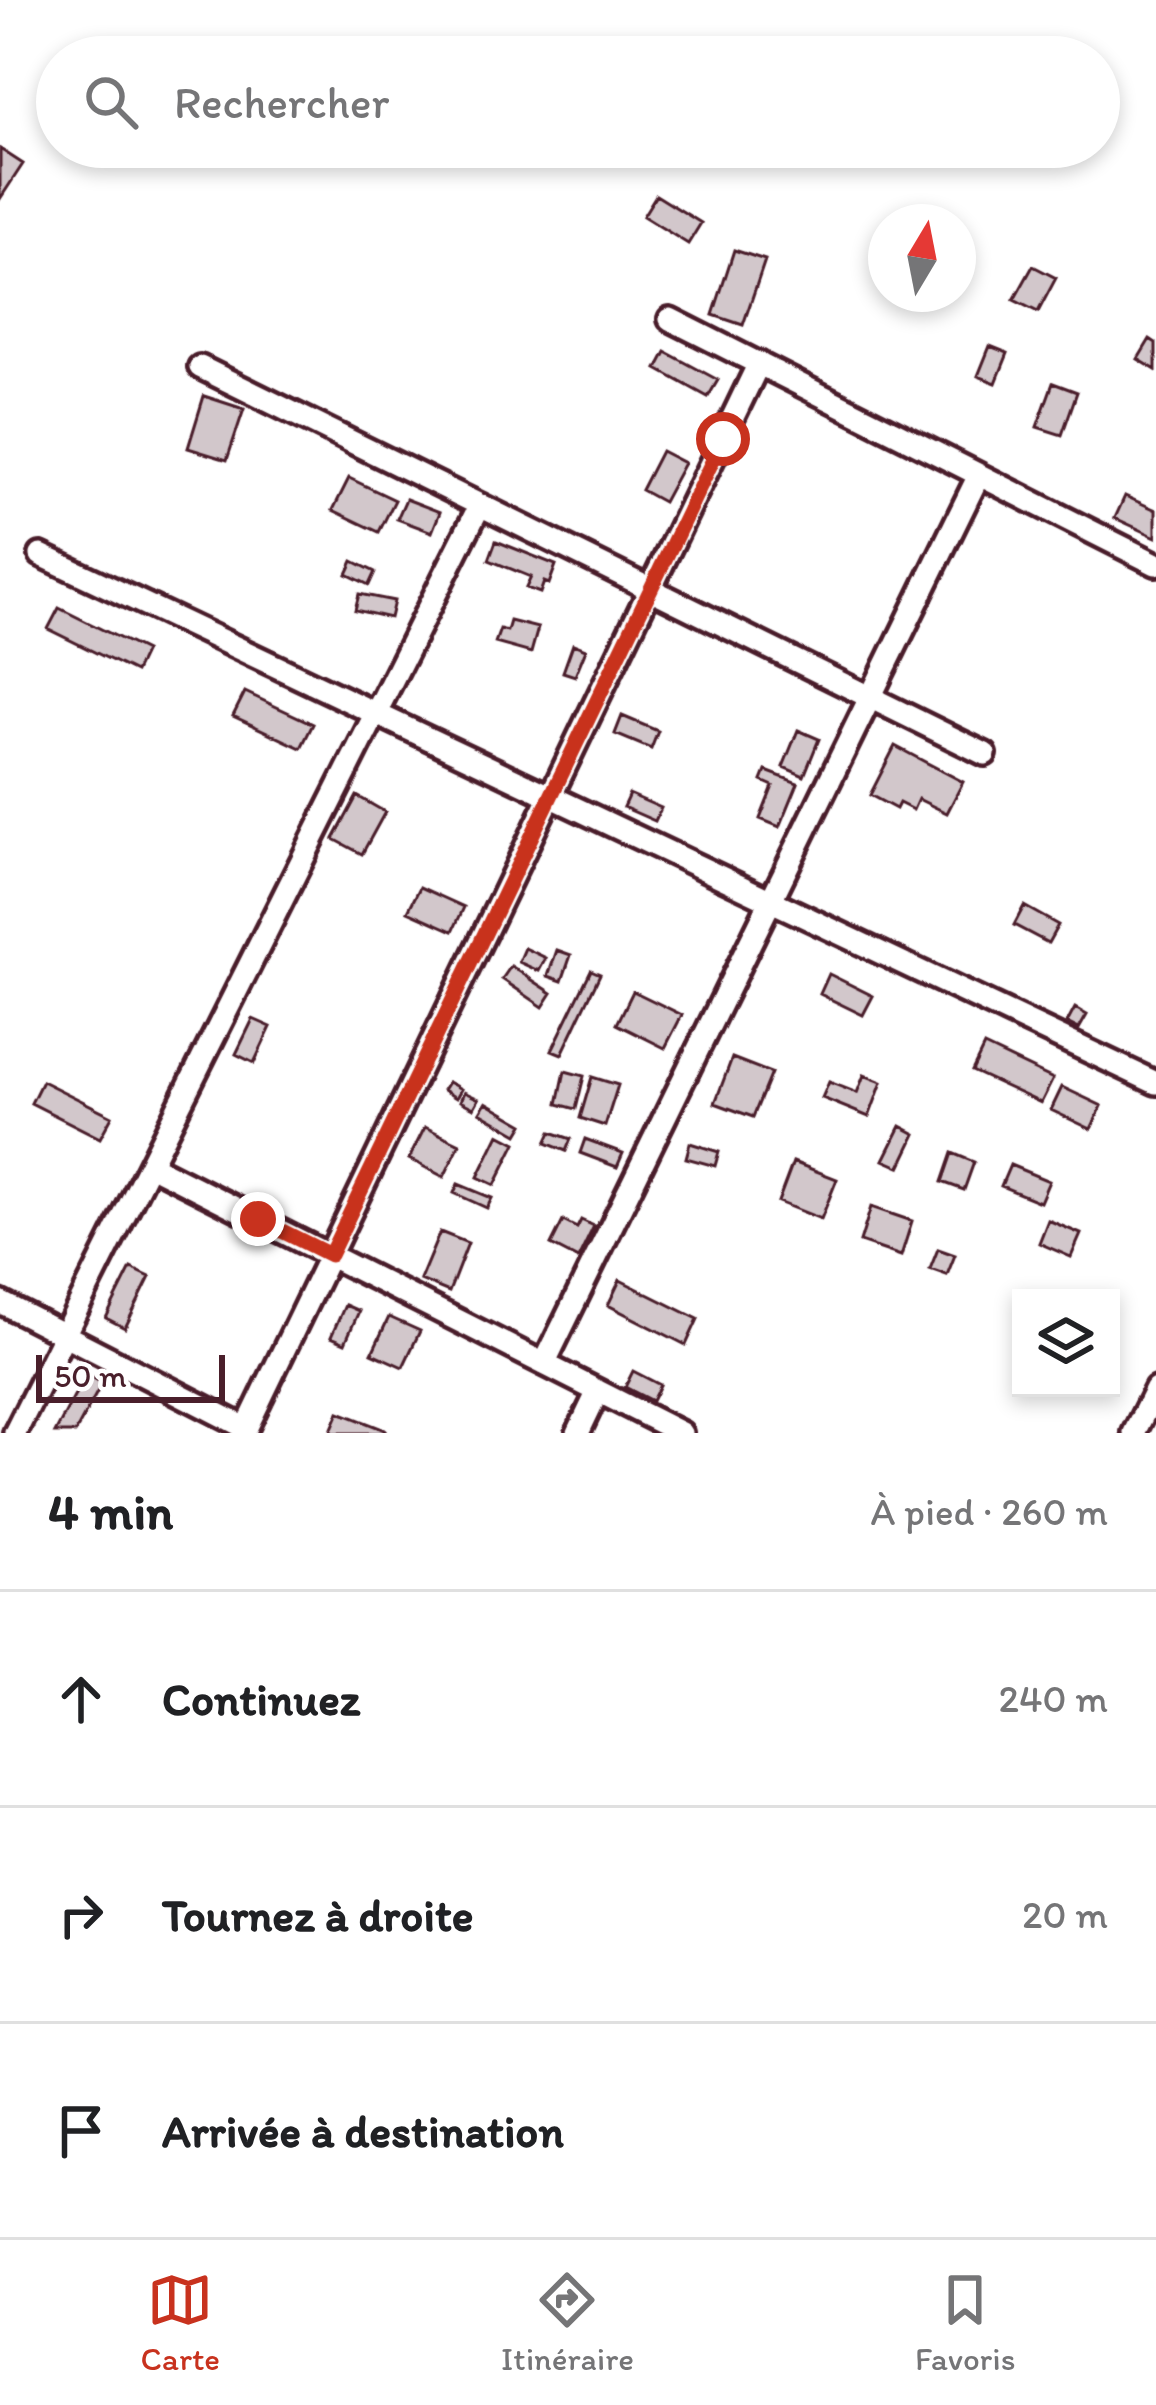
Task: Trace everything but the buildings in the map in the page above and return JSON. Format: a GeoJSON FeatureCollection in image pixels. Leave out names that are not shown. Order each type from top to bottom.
{"type":"FeatureCollection","features":[{"type":"Feature","properties":{"kind":"street"},"geometry":{"type":"LineString","coordinates":[[670,319],[1156,564]]}},
{"type":"Feature","properties":{"kind":"street"},"geometry":{"type":"LineString","coordinates":[[0,1302],[245,1430],[759,363]]}},
{"type":"Feature","properties":{"kind":"street"},"geometry":{"type":"LineString","coordinates":[[200,367],[985,754]]}},
{"type":"Feature","properties":{"kind":"street"},"geometry":{"type":"LineString","coordinates":[[544,1364],[979,475]]}},
{"type":"Feature","properties":{"kind":"street"},"geometry":{"type":"LineString","coordinates":[[15,1433],[480,505]]}},
{"type":"Feature","properties":{"kind":"street"},"geometry":{"type":"LineString","coordinates":[[41,555],[1156,1083]]}},
{"type":"Feature","properties":{"kind":"street"},"geometry":{"type":"LineString","coordinates":[[151,1165],[681,1433]]}},
{"type":"Feature","properties":{"kind":"street"},"geometry":{"type":"LineString","coordinates":[[1134,1433],[1156,1389]]}},
{"type":"Feature","properties":{"kind":"street"},"geometry":{"type":"LineString","coordinates":[[578,1433],[598,1391]]}},
{"type":"Feature","properties":{"kind":"route"},"geometry":{"type":"LineString","coordinates":[[258,1219],[330,1255],[723,439]]}}]}
